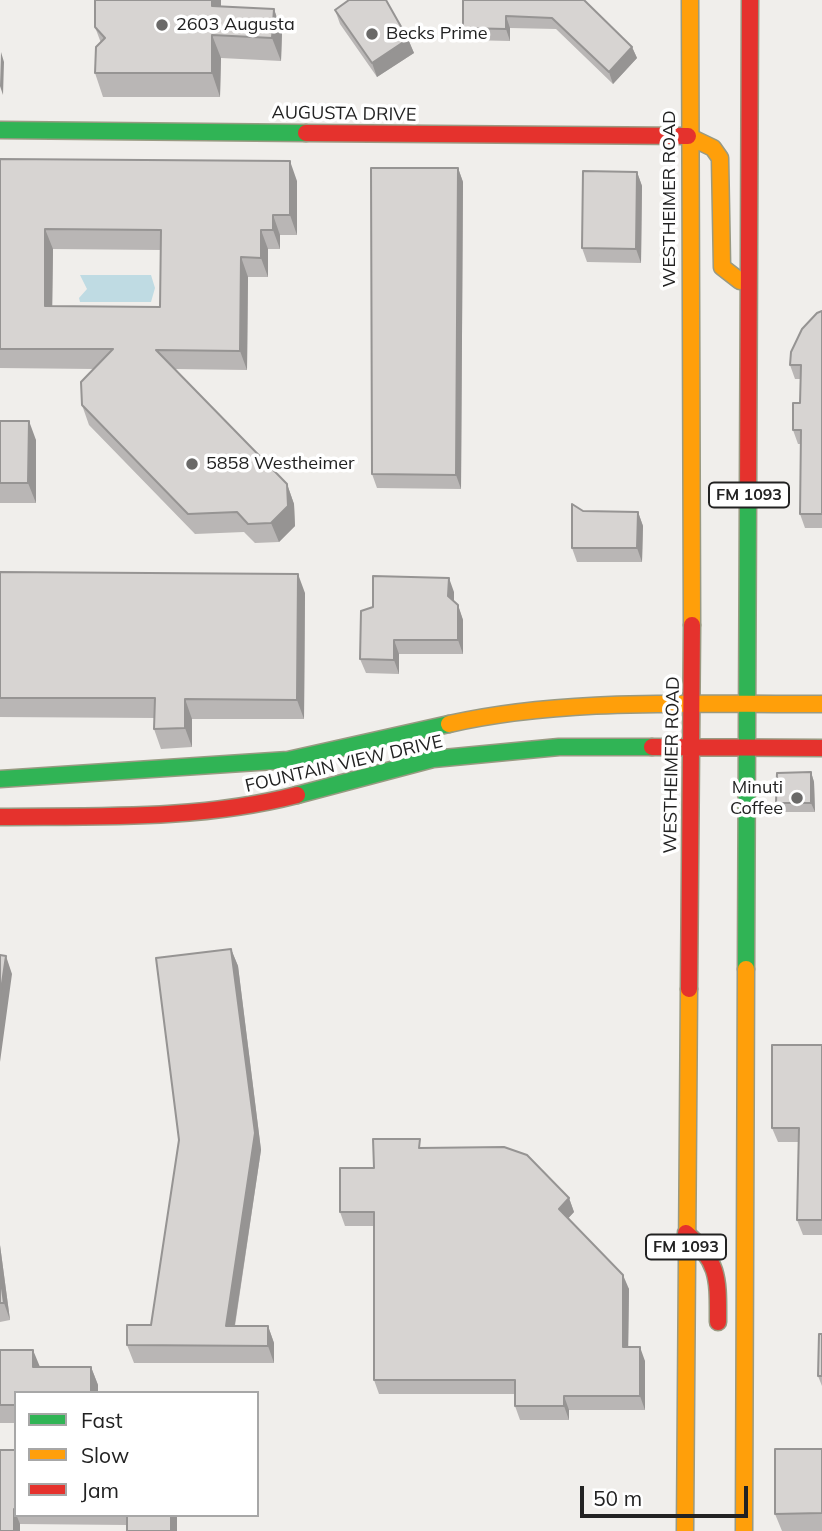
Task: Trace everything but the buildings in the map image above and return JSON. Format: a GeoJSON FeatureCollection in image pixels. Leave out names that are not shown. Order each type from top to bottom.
{"type":"FeatureCollection","features":[{"type":"Feature","properties":{"kind":"main road","name":"WESTHEIMER ROAD"},"geometry":{"type":"LineString","coordinates":[[685,1531],[693,408],[688,136],[690,0]]}},
{"type":"Feature","properties":{"kind":"main road","name":"FM 1093"},"geometry":{"type":"LineString","coordinates":[[744,1531],[742,1367],[748,747],[750,0]]}},
{"type":"Feature","properties":{"kind":"main road","name":"AUGUSTA DRIVE"},"geometry":{"type":"LineString","coordinates":[[0,130],[688,136]]}},
{"type":"Feature","properties":{"kind":"main road"},"geometry":{"type":"LineString","coordinates":[[688,136],[713,148],[720,158],[722,267],[748,286]]}},
{"type":"Feature","properties":{"kind":"main road","name":"FOUNTAIN VIEW DRIVE"},"geometry":{"type":"LineString","coordinates":[[0,817],[177,815],[254,806],[331,750],[498,713],[692,705],[822,704]]}},
{"type":"Feature","properties":{"kind":"main road","name":"FOUNTAIN VIEW DRIVE"},"geometry":{"type":"LineString","coordinates":[[0,779],[234,766],[338,786],[433,759],[559,747],[822,748]]}},
{"type":"Feature","properties":{"kind":"main road"},"geometry":{"type":"LineString","coordinates":[[331,750],[338,786]]}},
{"type":"Feature","properties":{"kind":"main road"},"geometry":{"type":"LineString","coordinates":[[688,1050],[705,1087]]}},
{"type":"Feature","properties":{"kind":"main road"},"geometry":{"type":"LineString","coordinates":[[724,1227],[745,1229]]}},
{"type":"Feature","properties":{"kind":"main road"},"geometry":{"type":"LineString","coordinates":[[686,1233],[707,1250],[716,1269],[722,1346],[742,1367]]}},
{"type":"Feature","properties":{"kind":"main road"},"geometry":{"type":"LineString","coordinates":[[685,1503],[691,1531]]}},
{"type":"Feature","properties":{"kind":"water"},"geometry":{"type":"Polygon","coordinates":[[[80,275],[151,275],[155,288],[151,302],[80,302],[79,298],[87,289],[80,275]]]}},
{"type":"Feature","properties":{"kind":"traffic: fast"},"geometry":{"type":"LineString","coordinates":[[0,130],[306,133]]}},
{"type":"Feature","properties":{"kind":"traffic: fast"},"geometry":{"type":"LineString","coordinates":[[746,969],[748,495]]}},
{"type":"Feature","properties":{"kind":"traffic: fast"},"geometry":{"type":"LineString","coordinates":[[0,779],[288,760],[449,724]]}},
{"type":"Feature","properties":{"kind":"traffic: fast"},"geometry":{"type":"LineString","coordinates":[[297,795],[433,759],[559,747],[652,747]]}},
{"type":"Feature","properties":{"kind":"traffic: slow"},"geometry":{"type":"LineString","coordinates":[[690,0],[692,625]]}},
{"type":"Feature","properties":{"kind":"traffic: slow"},"geometry":{"type":"LineString","coordinates":[[688,136],[713,148],[720,158],[722,267],[740,281]]}},
{"type":"Feature","properties":{"kind":"traffic: slow"},"geometry":{"type":"LineString","coordinates":[[449,724],[494,715],[587,706],[822,704]]}},
{"type":"Feature","properties":{"kind":"traffic: slow"},"geometry":{"type":"LineString","coordinates":[[744,1531],[746,969]]}},
{"type":"Feature","properties":{"kind":"traffic: slow"},"geometry":{"type":"LineString","coordinates":[[685,1531],[689,989]]}},
{"type":"Feature","properties":{"kind":"traffic: jam"},"geometry":{"type":"LineString","coordinates":[[748,495],[750,0]]}},
{"type":"Feature","properties":{"kind":"traffic: jam"},"geometry":{"type":"LineString","coordinates":[[306,133],[688,136]]}},
{"type":"Feature","properties":{"kind":"traffic: jam"},"geometry":{"type":"LineString","coordinates":[[689,989],[692,625]]}},
{"type":"Feature","properties":{"kind":"traffic: jam"},"geometry":{"type":"LineString","coordinates":[[652,747],[822,748]]}},
{"type":"Feature","properties":{"kind":"traffic: jam"},"geometry":{"type":"LineString","coordinates":[[0,817],[187,813],[297,795]]}},
{"type":"Feature","properties":{"kind":"traffic: jam"},"geometry":{"type":"LineString","coordinates":[[686,1233],[705,1253],[715,1273],[718,1322]]}},
{"type":"Feature","properties":{"kind":"place","name":"2603 Augusta"},"geometry":{"type":"Point","coordinates":[162,25]}},
{"type":"Feature","properties":{"kind":"place","name":"Becks Prime"},"geometry":{"type":"Point","coordinates":[372,34]}},
{"type":"Feature","properties":{"kind":"place","name":"5858 Westheimer"},"geometry":{"type":"Point","coordinates":[192,464]}},
{"type":"Feature","properties":{"kind":"place","name":"Minuti Coffee"},"geometry":{"type":"Point","coordinates":[797,798]}}]}
